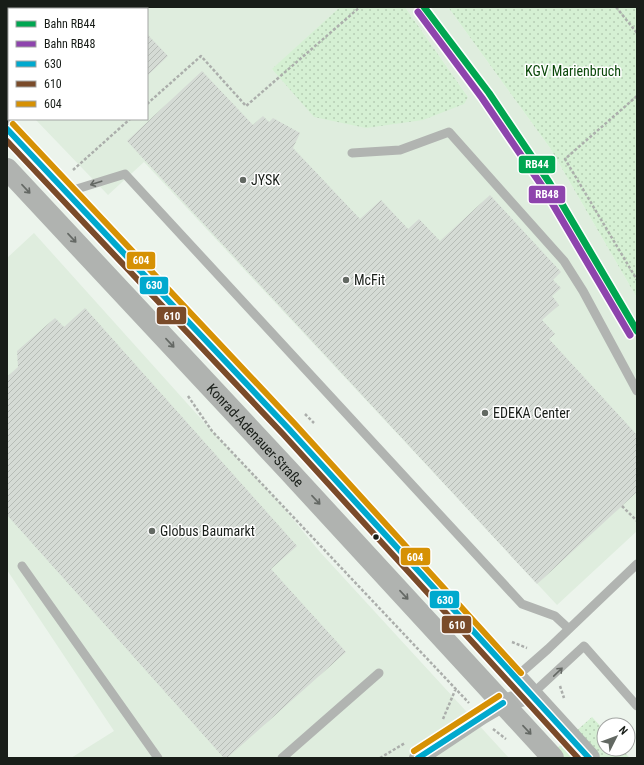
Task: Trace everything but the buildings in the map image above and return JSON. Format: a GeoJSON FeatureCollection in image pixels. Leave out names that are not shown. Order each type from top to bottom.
{"type":"FeatureCollection","features":[{"type":"Feature","properties":{"kind":"street","name":"Konrad-Adenauer-Straße"},"geometry":{"type":"LineString","coordinates":[[7,129],[288,428],[588,758]]}},
{"type":"Feature","properties":{"kind":"street","name":"Konrad-Adenauer-Straße"},"geometry":{"type":"LineString","coordinates":[[7,168],[553,758]]}},
{"type":"Feature","properties":{"kind":"street"},"geometry":{"type":"LineString","coordinates":[[503,703],[515,678]]}},
{"type":"Feature","properties":{"kind":"street"},"geometry":{"type":"LineString","coordinates":[[418,758],[503,703],[531,695]]}},
{"type":"Feature","properties":{"kind":"lane"},"geometry":{"type":"LineString","coordinates":[[352,153],[400,150],[449,132],[564,261],[583,291],[637,391]]}},
{"type":"Feature","properties":{"kind":"lane"},"geometry":{"type":"LineString","coordinates":[[66,193],[125,174],[522,604],[556,616],[569,629]]}},
{"type":"Feature","properties":{"kind":"lane"},"geometry":{"type":"LineString","coordinates":[[515,678],[637,564]]}},
{"type":"Feature","properties":{"kind":"lane"},"geometry":{"type":"LineString","coordinates":[[22,566],[158,758]]}},
{"type":"Feature","properties":{"kind":"lane"},"geometry":{"type":"LineString","coordinates":[[531,695],[584,646],[637,706]]}},
{"type":"Feature","properties":{"kind":"lane"},"geometry":{"type":"LineString","coordinates":[[282,758],[379,673]]}},
{"type":"Feature","properties":{"kind":"path"},"geometry":{"type":"LineString","coordinates":[[148,103],[200,56],[246,106],[360,7]]}},
{"type":"Feature","properties":{"kind":"path"},"geometry":{"type":"LineString","coordinates":[[616,7],[637,33]]}},
{"type":"Feature","properties":{"kind":"path"},"geometry":{"type":"LineString","coordinates":[[637,96],[565,159],[637,280]]}},
{"type":"Feature","properties":{"kind":"path"},"geometry":{"type":"LineString","coordinates":[[71,171],[129,120]]}},
{"type":"Feature","properties":{"kind":"path"},"geometry":{"type":"LineString","coordinates":[[186,393],[212,431],[449,681]]}},
{"type":"Feature","properties":{"kind":"path"},"geometry":{"type":"LineString","coordinates":[[622,506],[637,521]]}},
{"type":"Feature","properties":{"kind":"path"},"geometry":{"type":"LineString","coordinates":[[442,722],[456,688]]}},
{"type":"Feature","properties":{"kind":"shaded area"},"geometry":{"type":"Polygon","coordinates":[[[7,7],[340,7],[272,70],[468,97],[405,7],[448,7],[550,148],[637,298],[637,531],[557,605],[144,162],[108,195],[36,120],[148,120],[148,8],[8,8],[8,90],[7,7]]]}},
{"type":"Feature","properties":{"kind":"shaded area","name":"Globus Baumarkt"},"geometry":{"type":"Polygon","coordinates":[[[34,233],[212,431],[278,501],[320,552],[509,758],[71,758],[114,731],[7,570],[7,258],[34,233]]]}},
{"type":"Feature","properties":{"kind":"green space"},"geometry":{"type":"Polygon","coordinates":[[[340,7],[405,7],[468,97],[464,104],[423,120],[366,128],[314,117],[272,69],[340,7]]]}},
{"type":"Feature","properties":{"kind":"green space","name":"KGV Marienbruch"},"geometry":{"type":"Polygon","coordinates":[[[448,7],[637,7],[637,298],[550,148],[448,7]]]}},
{"type":"Feature","properties":{"kind":"green space"},"geometry":{"type":"Polygon","coordinates":[[[592,717],[596,721],[596,757],[630,758],[546,758],[592,717]]]}},
{"type":"Feature","properties":{"kind":"rail line","name":"RB44"},"geometry":{"type":"LineString","coordinates":[[424,7],[489,93],[549,182],[637,331]]}},
{"type":"Feature","properties":{"kind":"rail line","name":"RB48"},"geometry":{"type":"LineString","coordinates":[[418,12],[482,98],[542,186],[630,335]]}},
{"type":"Feature","properties":{"kind":"transit line","name":"604"},"geometry":{"type":"LineString","coordinates":[[13,124],[294,423],[521,673]]}},
{"type":"Feature","properties":{"kind":"transit line","name":"630"},"geometry":{"type":"LineString","coordinates":[[7,129],[288,428],[589,758]]}},
{"type":"Feature","properties":{"kind":"transit line","name":"610"},"geometry":{"type":"LineString","coordinates":[[7,141],[282,433],[578,758]]}},
{"type":"Feature","properties":{"kind":"transit line","name":"604"},"geometry":{"type":"LineString","coordinates":[[414,751],[499,696]]}},
{"type":"Feature","properties":{"kind":"transit line","name":"630"},"geometry":{"type":"LineString","coordinates":[[418,758],[503,703]]}},
{"type":"Feature","properties":{"kind":"place","name":"JYSK"},"geometry":{"type":"Point","coordinates":[243,180]}},
{"type":"Feature","properties":{"kind":"place","name":"McFit"},"geometry":{"type":"Point","coordinates":[346,280]}},
{"type":"Feature","properties":{"kind":"place","name":"EDEKA Center"},"geometry":{"type":"Point","coordinates":[485,413]}},
{"type":"Feature","properties":{"kind":"place","name":"Globus Baumarkt"},"geometry":{"type":"Point","coordinates":[152,531]}}]}
